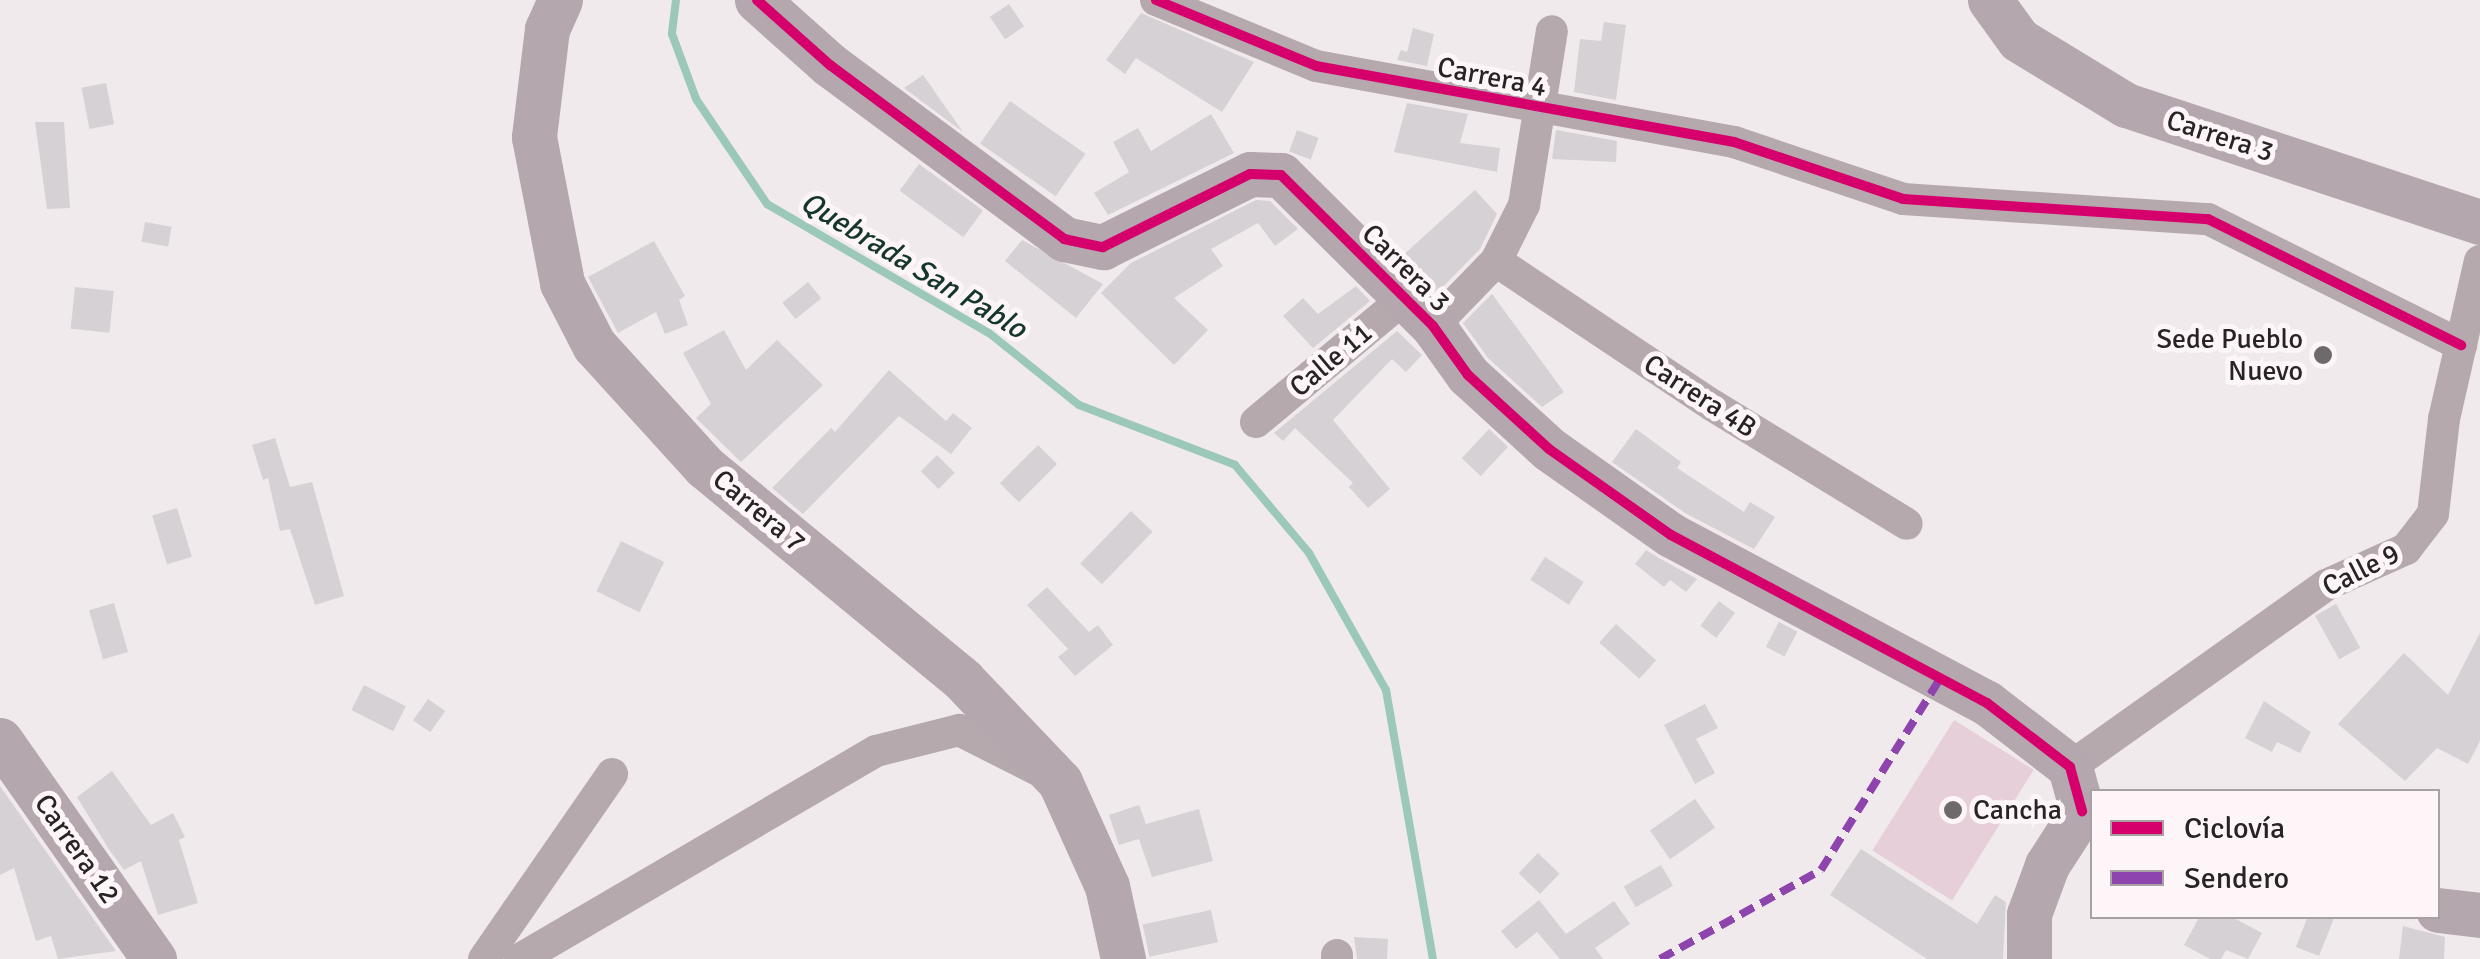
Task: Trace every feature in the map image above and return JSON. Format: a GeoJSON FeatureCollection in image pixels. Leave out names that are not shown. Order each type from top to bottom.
{"type":"FeatureCollection","features":[{"type":"Feature","properties":{"kind":"street","name":"Carrera 7"},"geometry":{"type":"LineString","coordinates":[[560,0],[547,29],[534,137],[562,284],[594,345],[705,467],[963,680],[1060,782],[1107,886],[1124,959]]}},
{"type":"Feature","properties":{"kind":"street","name":"Carrera 4"},"geometry":{"type":"LineString","coordinates":[[1156,0],[1316,66],[1734,142],[1827,178],[1904,198],[2208,219],[2461,345]]}},
{"type":"Feature","properties":{"kind":"street","name":"Carrera 3"},"geometry":{"type":"LineString","coordinates":[[1990,0],[2018,40],[2126,106],[2480,222]]}},
{"type":"Feature","properties":{"kind":"street","name":"Carrera 3"},"geometry":{"type":"LineString","coordinates":[[772,4],[1064,240],[1103,247],[1266,171],[1281,174],[1419,312],[1468,376],[1549,450],[1641,514],[1987,702],[2070,767]]}},
{"type":"Feature","properties":{"kind":"street","name":"Calle 11"},"geometry":{"type":"LineString","coordinates":[[1256,422],[1496,261],[1524,206],[1552,31]]}},
{"type":"Feature","properties":{"kind":"street","name":"Carrera 4B"},"geometry":{"type":"LineString","coordinates":[[1496,261],[1712,405],[1907,524]]}},
{"type":"Feature","properties":{"kind":"street","name":"Calle 9"},"geometry":{"type":"LineString","coordinates":[[2070,767],[2326,585],[2406,549],[2433,514],[2461,345],[2480,261]]}},
{"type":"Feature","properties":{"kind":"street"},"geometry":{"type":"LineString","coordinates":[[520,959],[876,750],[918,736],[959,730],[1060,782]]}},
{"type":"Feature","properties":{"kind":"street","name":"Carrera 12"},"geometry":{"type":"LineString","coordinates":[[0,740],[154,959]]}},
{"type":"Feature","properties":{"kind":"street"},"geometry":{"type":"LineString","coordinates":[[2029,959],[2030,914],[2047,866],[2087,813],[2070,767]]}},
{"type":"Feature","properties":{"kind":"street"},"geometry":{"type":"LineString","coordinates":[[484,959],[612,774]]}},
{"type":"Feature","properties":{"kind":"street"},"geometry":{"type":"LineString","coordinates":[[2440,910],[2480,914]]}},
{"type":"Feature","properties":{"kind":"shaded area","name":"Cancha"},"geometry":{"type":"Polygon","coordinates":[[[1954,720],[2034,770],[1952,900],[1872,851],[1954,720]]]}},
{"type":"Feature","properties":{"kind":"building"},"geometry":{"type":"Polygon","coordinates":[[[1009,4],[1024,26],[1005,39],[990,17],[1009,4]]]}},
{"type":"Feature","properties":{"kind":"building"},"geometry":{"type":"Polygon","coordinates":[[[1141,13],[1254,62],[1222,112],[1136,58],[1125,74],[1106,60],[1141,13]]]}},
{"type":"Feature","properties":{"kind":"building"},"geometry":{"type":"Polygon","coordinates":[[[1604,22],[1626,25],[1616,100],[1574,92],[1580,39],[1601,41],[1604,22]]]}},
{"type":"Feature","properties":{"kind":"building"},"geometry":{"type":"Polygon","coordinates":[[[1413,28],[1434,34],[1427,66],[1397,60],[1401,50],[1407,52],[1413,28]]]}},
{"type":"Feature","properties":{"kind":"building"},"geometry":{"type":"Polygon","coordinates":[[[923,75],[963,132],[904,88],[923,75]]]}},
{"type":"Feature","properties":{"kind":"building"},"geometry":{"type":"Polygon","coordinates":[[[106,83],[114,124],[89,129],[81,88],[106,83]]]}},
{"type":"Feature","properties":{"kind":"building"},"geometry":{"type":"Polygon","coordinates":[[[1010,101],[1085,154],[1056,196],[980,144],[1010,101]]]}},
{"type":"Feature","properties":{"kind":"building"},"geometry":{"type":"Polygon","coordinates":[[[1407,103],[1468,114],[1460,143],[1500,148],[1497,172],[1394,152],[1407,103]]]}},
{"type":"Feature","properties":{"kind":"building"},"geometry":{"type":"Polygon","coordinates":[[[1211,114],[1234,153],[1108,215],[1094,193],[1129,172],[1113,142],[1138,128],[1151,151],[1211,114]]]}},
{"type":"Feature","properties":{"kind":"building"},"geometry":{"type":"Polygon","coordinates":[[[35,122],[64,122],[70,208],[47,209],[35,122]]]}},
{"type":"Feature","properties":{"kind":"building"},"geometry":{"type":"Polygon","coordinates":[[[1297,130],[1319,138],[1311,159],[1289,152],[1297,130]]]}},
{"type":"Feature","properties":{"kind":"building"},"geometry":{"type":"Polygon","coordinates":[[[1556,130],[1617,141],[1616,162],[1552,159],[1556,130]]]}},
{"type":"Feature","properties":{"kind":"building"},"geometry":{"type":"Polygon","coordinates":[[[919,164],[983,210],[964,237],[900,191],[919,164]]]}},
{"type":"Feature","properties":{"kind":"building"},"geometry":{"type":"Polygon","coordinates":[[[1475,190],[1497,214],[1480,249],[1437,293],[1401,257],[1475,190]]]}},
{"type":"Feature","properties":{"kind":"building"},"geometry":{"type":"Polygon","coordinates":[[[1256,200],[1270,201],[1298,229],[1275,246],[1258,223],[1211,249],[1223,266],[1174,298],[1208,330],[1174,365],[1101,293],[1131,263],[1256,200]]]}},
{"type":"Feature","properties":{"kind":"building"},"geometry":{"type":"Polygon","coordinates":[[[145,222],[172,227],[168,246],[142,242],[145,222]]]}},
{"type":"Feature","properties":{"kind":"building"},"geometry":{"type":"Polygon","coordinates":[[[1022,240],[1103,284],[1076,318],[1005,261],[1022,240]]]}},
{"type":"Feature","properties":{"kind":"building"},"geometry":{"type":"Polygon","coordinates":[[[654,241],[685,296],[679,300],[688,325],[665,334],[656,312],[618,333],[588,277],[654,241]]]}},
{"type":"Feature","properties":{"kind":"building"},"geometry":{"type":"Polygon","coordinates":[[[808,282],[821,298],[796,319],[782,303],[808,282]]]}},
{"type":"Feature","properties":{"kind":"building"},"geometry":{"type":"Polygon","coordinates":[[[1356,286],[1370,301],[1313,348],[1283,316],[1303,298],[1318,314],[1356,286]]]}},
{"type":"Feature","properties":{"kind":"building"},"geometry":{"type":"Polygon","coordinates":[[[75,287],[114,291],[109,333],[71,329],[75,287]]]}},
{"type":"Feature","properties":{"kind":"building"},"geometry":{"type":"Polygon","coordinates":[[[1492,294],[1564,392],[1542,407],[1488,358],[1463,323],[1492,294]]]}},
{"type":"Feature","properties":{"kind":"building"},"geometry":{"type":"Polygon","coordinates":[[[724,330],[746,370],[777,340],[823,385],[741,462],[696,418],[711,404],[683,353],[724,330]]]}},
{"type":"Feature","properties":{"kind":"building"},"geometry":{"type":"Polygon","coordinates":[[[1397,331],[1422,355],[1406,372],[1392,359],[1333,420],[1390,489],[1368,508],[1349,487],[1353,483],[1295,428],[1283,441],[1274,433],[1397,331]]]}},
{"type":"Feature","properties":{"kind":"building"},"geometry":{"type":"Polygon","coordinates":[[[889,370],[946,421],[953,413],[972,428],[951,454],[899,416],[803,514],[772,488],[831,428],[835,432],[889,370]]]}},
{"type":"Feature","properties":{"kind":"building"},"geometry":{"type":"Polygon","coordinates":[[[1489,429],[1508,447],[1481,476],[1462,458],[1489,429]]]}},
{"type":"Feature","properties":{"kind":"building"},"geometry":{"type":"Polygon","coordinates":[[[1636,429],[1681,462],[1677,468],[1744,512],[1750,502],[1775,517],[1754,549],[1685,513],[1612,462],[1636,429]]]}},
{"type":"Feature","properties":{"kind":"building"},"geometry":{"type":"Polygon","coordinates":[[[275,438],[290,487],[312,482],[344,596],[315,605],[290,529],[280,531],[268,478],[263,480],[252,445],[275,438]]]}},
{"type":"Feature","properties":{"kind":"building"},"geometry":{"type":"Polygon","coordinates":[[[1038,445],[1057,464],[1019,502],[1000,483],[1038,445]]]}},
{"type":"Feature","properties":{"kind":"building"},"geometry":{"type":"Polygon","coordinates":[[[937,455],[955,473],[938,489],[921,471],[937,455]]]}},
{"type":"Feature","properties":{"kind":"building"},"geometry":{"type":"Polygon","coordinates":[[[177,508],[192,557],[167,564],[152,516],[177,508]]]}},
{"type":"Feature","properties":{"kind":"building"},"geometry":{"type":"Polygon","coordinates":[[[1131,511],[1153,532],[1102,584],[1080,564],[1131,511]]]}},
{"type":"Feature","properties":{"kind":"building"},"geometry":{"type":"Polygon","coordinates":[[[621,541],[664,562],[640,612],[596,591],[621,541]]]}},
{"type":"Feature","properties":{"kind":"building"},"geometry":{"type":"Polygon","coordinates":[[[1646,550],[1697,579],[1686,592],[1670,580],[1664,587],[1635,564],[1646,550]]]}},
{"type":"Feature","properties":{"kind":"building"},"geometry":{"type":"Polygon","coordinates":[[[1545,557],[1584,582],[1569,605],[1530,580],[1545,557]]]}},
{"type":"Feature","properties":{"kind":"building"},"geometry":{"type":"Polygon","coordinates":[[[1047,587],[1089,632],[1098,625],[1113,645],[1075,676],[1058,657],[1068,649],[1027,605],[1047,587]]]}},
{"type":"Feature","properties":{"kind":"building"},"geometry":{"type":"Polygon","coordinates":[[[1719,601],[1735,613],[1716,638],[1700,626],[1719,601]]]}},
{"type":"Feature","properties":{"kind":"building"},"geometry":{"type":"Polygon","coordinates":[[[114,603],[128,652],[103,659],[89,610],[114,603]]]}},
{"type":"Feature","properties":{"kind":"building"},"geometry":{"type":"Polygon","coordinates":[[[2336,604],[2360,648],[2339,659],[2315,616],[2336,604]]]}},
{"type":"Feature","properties":{"kind":"building"},"geometry":{"type":"Polygon","coordinates":[[[1779,622],[1798,632],[1784,657],[1766,647],[1779,622]]]}},
{"type":"Feature","properties":{"kind":"building"},"geometry":{"type":"Polygon","coordinates":[[[1616,624],[1656,660],[1639,679],[1599,643],[1616,624]]]}},
{"type":"Feature","properties":{"kind":"building"},"geometry":{"type":"Polygon","coordinates":[[[2480,633],[2480,741],[2468,764],[2437,748],[2405,781],[2338,724],[2404,653],[2448,695],[2480,633]]]}},
{"type":"Feature","properties":{"kind":"building"},"geometry":{"type":"Polygon","coordinates":[[[364,685],[406,706],[393,731],[351,710],[364,685]]]}},
{"type":"Feature","properties":{"kind":"building"},"geometry":{"type":"Polygon","coordinates":[[[428,699],[445,711],[430,732],[413,720],[428,699]]]}},
{"type":"Feature","properties":{"kind":"building"},"geometry":{"type":"Polygon","coordinates":[[[2264,701],[2311,732],[2300,753],[2277,742],[2272,752],[2245,738],[2264,701]]]}},
{"type":"Feature","properties":{"kind":"building"},"geometry":{"type":"Polygon","coordinates":[[[1705,704],[1718,728],[1696,739],[1715,773],[1695,784],[1664,725],[1705,704]]]}},
{"type":"Feature","properties":{"kind":"building"},"geometry":{"type":"Polygon","coordinates":[[[112,771],[151,825],[173,813],[185,837],[179,840],[198,903],[158,915],[141,861],[124,870],[108,848],[77,797],[112,771]]]}},
{"type":"Feature","properties":{"kind":"building"},"geometry":{"type":"Polygon","coordinates":[[[0,786],[116,951],[58,959],[51,936],[36,941],[14,868],[0,875],[0,786]]]}},
{"type":"Feature","properties":{"kind":"building"},"geometry":{"type":"Polygon","coordinates":[[[1695,799],[1715,828],[1670,859],[1650,831],[1695,799]]]}},
{"type":"Feature","properties":{"kind":"building"},"geometry":{"type":"Polygon","coordinates":[[[1139,805],[1146,824],[1199,809],[1213,861],[1152,877],[1139,839],[1119,845],[1109,815],[1139,805]]]}},
{"type":"Feature","properties":{"kind":"building"},"geometry":{"type":"Polygon","coordinates":[[[1861,849],[1977,924],[1995,895],[2006,902],[2003,959],[1927,959],[1830,895],[1861,849]]]}},
{"type":"Feature","properties":{"kind":"building"},"geometry":{"type":"Polygon","coordinates":[[[1538,853],[1560,874],[1540,894],[1519,873],[1538,853]]]}},
{"type":"Feature","properties":{"kind":"building"},"geometry":{"type":"Polygon","coordinates":[[[1661,865],[1673,886],[1636,907],[1624,887],[1661,865]]]}},
{"type":"Feature","properties":{"kind":"building"},"geometry":{"type":"Polygon","coordinates":[[[1539,900],[1566,934],[1614,901],[1630,924],[1595,948],[1603,959],[1560,959],[1537,932],[1516,949],[1501,931],[1539,900]]]}},
{"type":"Feature","properties":{"kind":"building"},"geometry":{"type":"Polygon","coordinates":[[[1211,910],[1218,942],[1149,957],[1143,925],[1211,910]]]}},
{"type":"Feature","properties":{"kind":"building"},"geometry":{"type":"Polygon","coordinates":[[[2198,919],[2236,919],[2262,933],[2248,959],[2226,950],[2221,959],[2210,959],[2184,945],[2198,919]]]}},
{"type":"Feature","properties":{"kind":"building"},"geometry":{"type":"Polygon","coordinates":[[[2307,919],[2334,919],[2319,956],[2296,947],[2307,919]]]}},
{"type":"Feature","properties":{"kind":"building"},"geometry":{"type":"Polygon","coordinates":[[[2403,926],[2445,937],[2444,959],[2399,959],[2403,926]]]}},
{"type":"Feature","properties":{"kind":"building"},"geometry":{"type":"Polygon","coordinates":[[[1354,937],[1388,939],[1387,959],[1357,959],[1354,937]]]}},
{"type":"Feature","properties":{"kind":"waterway","name":"Quebrada San Pablo"},"geometry":{"type":"LineString","coordinates":[[676,0],[672,34],[696,99],[767,204],[989,333],[1079,405],[1235,465],[1309,553],[1386,690],[1433,959]]}},
{"type":"Feature","properties":{"kind":"marked path"},"geometry":{"type":"LineString","coordinates":[[1660,959],[1821,870],[1940,679]]}},
{"type":"Feature","properties":{"kind":"cycle path"},"geometry":{"type":"LineString","coordinates":[[757,0],[830,65],[1064,239],[1103,247],[1250,174],[1281,175],[1433,326],[1468,375],[1549,449],[1671,535],[1987,703],[2070,767],[2082,811]]}},
{"type":"Feature","properties":{"kind":"cycle path"},"geometry":{"type":"LineString","coordinates":[[1156,0],[1316,66],[1734,142],[1903,199],[2208,219],[2461,345]]}},
{"type":"Feature","properties":{"kind":"place","name":"Sede Pueblo Nuevo"},"geometry":{"type":"Point","coordinates":[2323,355]}},
{"type":"Feature","properties":{"kind":"place","name":"Cancha"},"geometry":{"type":"Point","coordinates":[1953,810]}}]}
